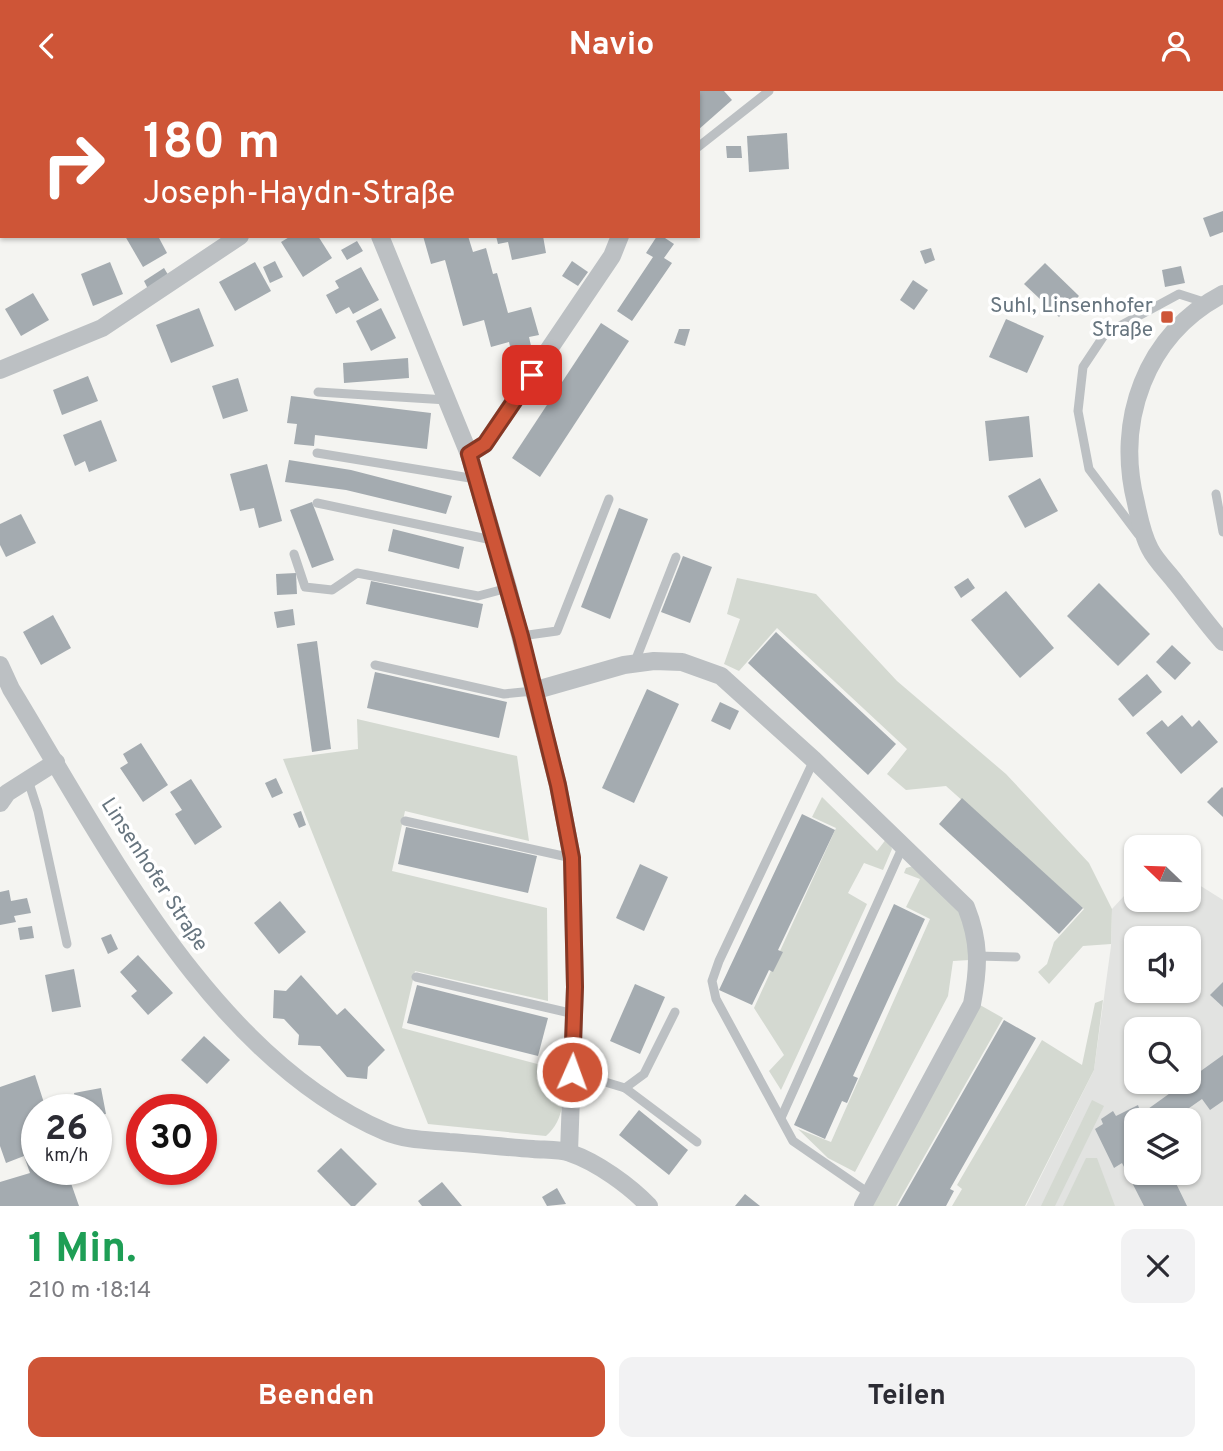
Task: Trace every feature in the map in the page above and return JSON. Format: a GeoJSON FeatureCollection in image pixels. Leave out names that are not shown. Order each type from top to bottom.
{"type":"FeatureCollection","features":[{"type":"Feature","properties":{"kind":"street"},"geometry":{"type":"LineString","coordinates":[[0,370],[102,328],[237,238]]}},
{"type":"Feature","properties":{"kind":"street"},"geometry":{"type":"LineString","coordinates":[[381,238],[469,454],[492,540],[508,587],[558,785],[572,858],[574,1014],[569,1152]]}},
{"type":"Feature","properties":{"kind":"street"},"geometry":{"type":"LineString","coordinates":[[469,454],[485,444],[612,256],[619,238]]}},
{"type":"Feature","properties":{"kind":"street"},"geometry":{"type":"LineString","coordinates":[[1215,299],[1178,327],[1156,354],[1138,393],[1129,433],[1129,476],[1139,519],[1150,549],[1222,638]]}},
{"type":"Feature","properties":{"kind":"street"},"geometry":{"type":"LineString","coordinates":[[533,691],[654,661],[682,662],[721,676],[814,760],[966,907],[975,931],[977,956],[978,974],[972,1004],[866,1200]]}},
{"type":"Feature","properties":{"kind":"street","name":"Linsenhofer Straße"},"geometry":{"type":"LineString","coordinates":[[0,665],[11,689],[146,910],[194,974],[237,1023],[274,1059],[322,1098],[387,1133],[415,1139],[569,1152],[609,1174],[649,1206]]}},
{"type":"Feature","properties":{"kind":"street"},"geometry":{"type":"LineString","coordinates":[[0,803],[7,793],[56,762]]}},
{"type":"Feature","properties":{"kind":"lane"},"geometry":{"type":"LineString","coordinates":[[700,145],[769,91]]}},
{"type":"Feature","properties":{"kind":"lane"},"geometry":{"type":"LineString","coordinates":[[1150,549],[1089,470],[1078,411],[1083,367],[1105,334],[1179,294],[1215,299]]}},
{"type":"Feature","properties":{"kind":"lane"},"geometry":{"type":"LineString","coordinates":[[318,392],[447,400]]}},
{"type":"Feature","properties":{"kind":"lane"},"geometry":{"type":"LineString","coordinates":[[317,453],[476,479]]}},
{"type":"Feature","properties":{"kind":"lane"},"geometry":{"type":"LineString","coordinates":[[1216,494],[1223,532]]}},
{"type":"Feature","properties":{"kind":"lane"},"geometry":{"type":"LineString","coordinates":[[521,636],[557,631],[609,499]]}},
{"type":"Feature","properties":{"kind":"lane"},"geometry":{"type":"LineString","coordinates":[[317,503],[492,540]]}},
{"type":"Feature","properties":{"kind":"lane"},"geometry":{"type":"LineString","coordinates":[[294,554],[305,587],[332,590],[358,573],[478,596],[508,587]]}},
{"type":"Feature","properties":{"kind":"lane"},"geometry":{"type":"LineString","coordinates":[[634,664],[676,557]]}},
{"type":"Feature","properties":{"kind":"lane"},"geometry":{"type":"LineString","coordinates":[[375,664],[504,694],[533,691]]}},
{"type":"Feature","properties":{"kind":"lane"},"geometry":{"type":"LineString","coordinates":[[814,760],[752,888],[712,981],[716,999],[793,1141],[866,1200]]}},
{"type":"Feature","properties":{"kind":"lane"},"geometry":{"type":"LineString","coordinates":[[28,778],[38,811],[66,944]]}},
{"type":"Feature","properties":{"kind":"lane"},"geometry":{"type":"LineString","coordinates":[[405,821],[572,858]]}},
{"type":"Feature","properties":{"kind":"lane"},"geometry":{"type":"LineString","coordinates":[[781,1118],[903,846]]}},
{"type":"Feature","properties":{"kind":"lane"},"geometry":{"type":"LineString","coordinates":[[977,956],[1016,957]]}},
{"type":"Feature","properties":{"kind":"lane"},"geometry":{"type":"LineString","coordinates":[[416,977],[574,1014]]}},
{"type":"Feature","properties":{"kind":"lane"},"geometry":{"type":"LineString","coordinates":[[625,1088],[644,1074],[675,1012]]}},
{"type":"Feature","properties":{"kind":"lane"},"geometry":{"type":"LineString","coordinates":[[572,1072],[625,1088],[697,1142]]}},
{"type":"Feature","properties":{"kind":"shaded area"},"geometry":{"type":"Polygon","coordinates":[[[737,578],[816,594],[897,681],[1006,774],[1089,863],[1112,909],[1111,944],[1083,946],[1049,984],[1038,972],[1047,964],[1054,942],[1084,909],[946,786],[906,790],[887,774],[907,749],[777,628],[739,671],[724,664],[740,619],[727,614],[737,578]]]}},
{"type":"Feature","properties":{"kind":"shaded area"},"geometry":{"type":"Polygon","coordinates":[[[357,719],[517,756],[529,841],[405,811],[392,871],[547,908],[548,1001],[415,971],[402,1028],[564,1071],[560,1114],[546,1136],[428,1124],[283,759],[358,749],[357,719]]]}},
{"type":"Feature","properties":{"kind":"shaded area"},"geometry":{"type":"Polygon","coordinates":[[[822,797],[877,851],[887,838],[892,849],[883,870],[864,863],[848,893],[867,904],[781,1090],[769,1071],[784,1055],[754,1008],[836,828],[812,817],[822,797]]]}},
{"type":"Feature","properties":{"kind":"shaded area"},"geometry":{"type":"Polygon","coordinates":[[[917,865],[954,901],[970,937],[970,960],[953,961],[948,996],[855,1172],[828,1158],[798,1129],[831,1142],[930,919],[906,907],[920,879],[904,873],[906,868],[917,865]]]}},
{"type":"Feature","properties":{"kind":"shaded area"},"geometry":{"type":"Polygon","coordinates":[[[1201,886],[1223,900],[1223,1206],[1026,1206],[1094,1070],[1111,946],[1112,909],[1124,896],[1124,912],[1201,912],[1201,886]]]}},
{"type":"Feature","properties":{"kind":"shaded area"},"geometry":{"type":"Polygon","coordinates":[[[1103,1000],[1094,1070],[1025,1206],[952,1206],[962,1189],[957,1185],[1042,1040],[1082,1065],[1095,1003],[1103,1000]]]}},
{"type":"Feature","properties":{"kind":"shaded area"},"geometry":{"type":"Polygon","coordinates":[[[980,1005],[1003,1018],[896,1206],[871,1206],[980,1005]]]}},
{"type":"Feature","properties":{"kind":"shaded area"},"geometry":{"type":"Polygon","coordinates":[[[1092,1100],[1104,1106],[1055,1206],[1041,1206],[1092,1100]]]}},
{"type":"Feature","properties":{"kind":"shaded area"},"geometry":{"type":"Polygon","coordinates":[[[1086,1158],[1097,1158],[1115,1206],[1063,1206],[1086,1158]]]}},
{"type":"Feature","properties":{"kind":"building"},"geometry":{"type":"Polygon","coordinates":[[[700,91],[724,91],[732,100],[700,128],[700,91]]]}},
{"type":"Feature","properties":{"kind":"building"},"geometry":{"type":"Polygon","coordinates":[[[787,133],[789,169],[749,172],[747,136],[787,133]]]}},
{"type":"Feature","properties":{"kind":"building"},"geometry":{"type":"Polygon","coordinates":[[[726,146],[741,146],[742,158],[727,158],[726,146]]]}},
{"type":"Feature","properties":{"kind":"building"},"geometry":{"type":"Polygon","coordinates":[[[1223,211],[1223,232],[1210,237],[1203,218],[1223,211]]]}},
{"type":"Feature","properties":{"kind":"building"},"geometry":{"type":"Polygon","coordinates":[[[126,238],[159,238],[167,253],[143,267],[126,238]]]}},
{"type":"Feature","properties":{"kind":"building"},"geometry":{"type":"Polygon","coordinates":[[[288,238],[319,238],[332,258],[303,277],[281,242],[288,238]]]}},
{"type":"Feature","properties":{"kind":"building"},"geometry":{"type":"Polygon","coordinates":[[[424,238],[469,238],[473,252],[486,248],[493,274],[497,273],[508,313],[531,307],[539,335],[529,337],[532,350],[512,355],[509,342],[491,347],[484,320],[463,326],[445,260],[431,264],[424,238]]]}},
{"type":"Feature","properties":{"kind":"building"},"geometry":{"type":"Polygon","coordinates":[[[496,238],[543,238],[546,253],[512,260],[508,242],[498,244],[496,238]]]}},
{"type":"Feature","properties":{"kind":"building"},"geometry":{"type":"Polygon","coordinates":[[[656,238],[665,238],[674,244],[664,258],[672,263],[632,321],[617,311],[653,257],[646,253],[656,238]]]}},
{"type":"Feature","properties":{"kind":"building"},"geometry":{"type":"Polygon","coordinates":[[[357,241],[363,251],[347,260],[341,250],[357,241]]]}},
{"type":"Feature","properties":{"kind":"building"},"geometry":{"type":"Polygon","coordinates":[[[931,248],[935,260],[925,264],[920,251],[931,248]]]}},
{"type":"Feature","properties":{"kind":"building"},"geometry":{"type":"Polygon","coordinates":[[[275,261],[283,277],[270,283],[263,267],[275,261]]]}},
{"type":"Feature","properties":{"kind":"building"},"geometry":{"type":"Polygon","coordinates":[[[572,261],[588,272],[578,286],[562,276],[572,261]]]}},
{"type":"Feature","properties":{"kind":"building"},"geometry":{"type":"Polygon","coordinates":[[[110,262],[123,294],[93,306],[81,274],[110,262]]]}},
{"type":"Feature","properties":{"kind":"building"},"geometry":{"type":"Polygon","coordinates":[[[255,262],[271,291],[235,311],[219,282],[255,262]]]}},
{"type":"Feature","properties":{"kind":"building"},"geometry":{"type":"Polygon","coordinates":[[[1045,263],[1079,296],[1059,317],[1024,284],[1045,263]]]}},
{"type":"Feature","properties":{"kind":"building"},"geometry":{"type":"Polygon","coordinates":[[[1181,266],[1185,283],[1165,287],[1162,270],[1181,266]]]}},
{"type":"Feature","properties":{"kind":"building"},"geometry":{"type":"Polygon","coordinates":[[[361,267],[379,300],[353,314],[349,307],[336,314],[326,295],[339,288],[335,281],[361,267]]]}},
{"type":"Feature","properties":{"kind":"building"},"geometry":{"type":"Polygon","coordinates":[[[164,268],[170,278],[149,291],[144,281],[164,268]]]}},
{"type":"Feature","properties":{"kind":"building"},"geometry":{"type":"Polygon","coordinates":[[[913,280],[928,290],[914,310],[900,300],[913,280]]]}},
{"type":"Feature","properties":{"kind":"building"},"geometry":{"type":"Polygon","coordinates":[[[33,293],[49,320],[21,336],[5,309],[33,293]]]}},
{"type":"Feature","properties":{"kind":"building"},"geometry":{"type":"Polygon","coordinates":[[[199,308],[214,346],[171,363],[156,325],[199,308]]]}},
{"type":"Feature","properties":{"kind":"building"},"geometry":{"type":"Polygon","coordinates":[[[381,308],[396,338],[371,351],[356,321],[381,308]]]}},
{"type":"Feature","properties":{"kind":"building"},"geometry":{"type":"Polygon","coordinates":[[[1006,319],[1044,336],[1027,373],[989,357],[1006,319]]]}},
{"type":"Feature","properties":{"kind":"building"},"geometry":{"type":"Polygon","coordinates":[[[601,323],[629,341],[540,477],[512,458],[601,323]]]}},
{"type":"Feature","properties":{"kind":"building"},"geometry":{"type":"Polygon","coordinates":[[[679,329],[690,329],[685,346],[674,343],[679,329]]]}},
{"type":"Feature","properties":{"kind":"building"},"geometry":{"type":"Polygon","coordinates":[[[408,358],[409,378],[344,383],[343,363],[408,358]]]}},
{"type":"Feature","properties":{"kind":"building"},"geometry":{"type":"Polygon","coordinates":[[[88,376],[98,401],[62,415],[53,390],[88,376]]]}},
{"type":"Feature","properties":{"kind":"building"},"geometry":{"type":"Polygon","coordinates":[[[238,378],[248,411],[223,419],[212,386],[238,378]]]}},
{"type":"Feature","properties":{"kind":"building"},"geometry":{"type":"Polygon","coordinates":[[[291,396],[431,413],[427,449],[315,435],[314,446],[294,444],[297,424],[287,423],[291,396]]]}},
{"type":"Feature","properties":{"kind":"building"},"geometry":{"type":"Polygon","coordinates":[[[1029,416],[1033,457],[989,461],[985,421],[1029,416]]]}},
{"type":"Feature","properties":{"kind":"building"},"geometry":{"type":"Polygon","coordinates":[[[101,420],[117,461],[89,472],[85,461],[75,466],[63,435],[101,420]]]}},
{"type":"Feature","properties":{"kind":"building"},"geometry":{"type":"Polygon","coordinates":[[[289,460],[351,470],[452,496],[446,514],[346,490],[285,482],[289,460]]]}},
{"type":"Feature","properties":{"kind":"building"},"geometry":{"type":"Polygon","coordinates":[[[267,464],[282,521],[259,528],[254,508],[240,511],[230,474],[267,464]]]}},
{"type":"Feature","properties":{"kind":"building"},"geometry":{"type":"Polygon","coordinates":[[[1040,478],[1058,511],[1025,528],[1008,496],[1040,478]]]}},
{"type":"Feature","properties":{"kind":"building"},"geometry":{"type":"Polygon","coordinates":[[[312,502],[334,560],[312,568],[290,510],[312,502]]]}},
{"type":"Feature","properties":{"kind":"building"},"geometry":{"type":"Polygon","coordinates":[[[619,508],[648,519],[610,619],[581,607],[619,508]]]}},
{"type":"Feature","properties":{"kind":"building"},"geometry":{"type":"Polygon","coordinates":[[[21,514],[36,543],[6,557],[0,545],[0,524],[21,514]]]}},
{"type":"Feature","properties":{"kind":"building"},"geometry":{"type":"Polygon","coordinates":[[[393,529],[464,547],[459,569],[388,551],[393,529]]]}},
{"type":"Feature","properties":{"kind":"building"},"geometry":{"type":"Polygon","coordinates":[[[683,556],[712,567],[690,623],[661,612],[683,556]]]}},
{"type":"Feature","properties":{"kind":"building"},"geometry":{"type":"Polygon","coordinates":[[[296,573],[297,594],[277,595],[276,574],[296,573]]]}},
{"type":"Feature","properties":{"kind":"building"},"geometry":{"type":"Polygon","coordinates":[[[968,578],[975,588],[961,598],[954,587],[968,578]]]}},
{"type":"Feature","properties":{"kind":"building"},"geometry":{"type":"Polygon","coordinates":[[[371,581],[483,604],[478,628],[366,604],[371,581]]]}},
{"type":"Feature","properties":{"kind":"building"},"geometry":{"type":"Polygon","coordinates":[[[1099,583],[1150,634],[1118,666],[1067,616],[1099,583]]]}},
{"type":"Feature","properties":{"kind":"building"},"geometry":{"type":"Polygon","coordinates":[[[1006,591],[1054,648],[1020,678],[971,620],[1006,591]]]}},
{"type":"Feature","properties":{"kind":"building"},"geometry":{"type":"Polygon","coordinates":[[[293,609],[295,625],[277,628],[274,612],[293,609]]]}},
{"type":"Feature","properties":{"kind":"building"},"geometry":{"type":"Polygon","coordinates":[[[53,615],[71,648],[41,665],[23,632],[53,615]]]}},
{"type":"Feature","properties":{"kind":"building"},"geometry":{"type":"Polygon","coordinates":[[[776,632],[896,744],[868,775],[748,663],[776,632]]]}},
{"type":"Feature","properties":{"kind":"building"},"geometry":{"type":"Polygon","coordinates":[[[317,641],[331,749],[312,752],[297,644],[317,641]]]}},
{"type":"Feature","properties":{"kind":"building"},"geometry":{"type":"Polygon","coordinates":[[[1172,645],[1191,663],[1175,680],[1156,662],[1172,645]]]}},
{"type":"Feature","properties":{"kind":"building"},"geometry":{"type":"Polygon","coordinates":[[[375,672],[507,702],[499,738],[367,708],[375,672]]]}},
{"type":"Feature","properties":{"kind":"building"},"geometry":{"type":"Polygon","coordinates":[[[1147,674],[1162,692],[1133,717],[1118,699],[1147,674]]]}},
{"type":"Feature","properties":{"kind":"building"},"geometry":{"type":"Polygon","coordinates":[[[647,689],[679,704],[634,803],[602,788],[647,689]]]}},
{"type":"Feature","properties":{"kind":"building"},"geometry":{"type":"Polygon","coordinates":[[[720,702],[739,711],[730,730],[711,721],[720,702]]]}},
{"type":"Feature","properties":{"kind":"building"},"geometry":{"type":"Polygon","coordinates":[[[1182,715],[1192,727],[1199,720],[1218,742],[1181,774],[1146,733],[1162,720],[1168,727],[1182,715]]]}},
{"type":"Feature","properties":{"kind":"building"},"geometry":{"type":"Polygon","coordinates":[[[141,743],[168,785],[143,802],[120,768],[128,763],[123,754],[141,743]]]}},
{"type":"Feature","properties":{"kind":"building"},"geometry":{"type":"Polygon","coordinates":[[[276,778],[283,793],[272,798],[265,783],[276,778]]]}},
{"type":"Feature","properties":{"kind":"building"},"geometry":{"type":"Polygon","coordinates":[[[191,779],[222,827],[195,845],[175,814],[182,810],[170,792],[191,779]]]}},
{"type":"Feature","properties":{"kind":"building"},"geometry":{"type":"Polygon","coordinates":[[[1223,788],[1223,817],[1207,802],[1223,788]]]}},
{"type":"Feature","properties":{"kind":"building"},"geometry":{"type":"Polygon","coordinates":[[[962,798],[1083,908],[1059,934],[939,824],[962,798]]]}},
{"type":"Feature","properties":{"kind":"building"},"geometry":{"type":"Polygon","coordinates":[[[301,811],[306,825],[299,828],[293,814],[301,811]]]}},
{"type":"Feature","properties":{"kind":"building"},"geometry":{"type":"Polygon","coordinates":[[[802,814],[835,830],[778,950],[783,952],[773,972],[769,970],[752,1005],[719,990],[802,814]]]}},
{"type":"Feature","properties":{"kind":"building"},"geometry":{"type":"Polygon","coordinates":[[[406,827],[537,856],[528,893],[398,864],[406,827]]]}},
{"type":"Feature","properties":{"kind":"building"},"geometry":{"type":"Polygon","coordinates":[[[640,864],[668,877],[644,931],[616,918],[640,864]]]}},
{"type":"Feature","properties":{"kind":"building"},"geometry":{"type":"Polygon","coordinates":[[[9,890],[11,901],[27,898],[31,913],[14,916],[16,922],[0,925],[0,892],[9,890]]]}},
{"type":"Feature","properties":{"kind":"building"},"geometry":{"type":"Polygon","coordinates":[[[280,901],[306,932],[279,954],[254,923],[280,901]]]}},
{"type":"Feature","properties":{"kind":"building"},"geometry":{"type":"Polygon","coordinates":[[[894,904],[925,919],[853,1076],[858,1078],[847,1103],[842,1101],[825,1139],[794,1125],[894,904]]]}},
{"type":"Feature","properties":{"kind":"building"},"geometry":{"type":"Polygon","coordinates":[[[32,926],[34,938],[20,940],[18,928],[32,926]]]}},
{"type":"Feature","properties":{"kind":"building"},"geometry":{"type":"Polygon","coordinates":[[[111,934],[118,949],[108,954],[101,938],[111,934]]]}},
{"type":"Feature","properties":{"kind":"building"},"geometry":{"type":"Polygon","coordinates":[[[138,955],[173,993],[148,1015],[131,996],[137,991],[120,972],[138,955]]]}},
{"type":"Feature","properties":{"kind":"building"},"geometry":{"type":"Polygon","coordinates":[[[74,969],[81,1007],[52,1012],[45,975],[74,969]]]}},
{"type":"Feature","properties":{"kind":"building"},"geometry":{"type":"Polygon","coordinates":[[[301,975],[337,1015],[345,1008],[385,1050],[368,1067],[367,1079],[347,1077],[320,1046],[298,1045],[299,1035],[284,1019],[273,1018],[274,990],[286,991],[301,975]]]}},
{"type":"Feature","properties":{"kind":"building"},"geometry":{"type":"Polygon","coordinates":[[[1223,982],[1223,1007],[1210,995],[1223,982]]]}},
{"type":"Feature","properties":{"kind":"building"},"geometry":{"type":"Polygon","coordinates":[[[635,984],[665,997],[640,1054],[610,1041],[635,984]]]}},
{"type":"Feature","properties":{"kind":"building"},"geometry":{"type":"Polygon","coordinates":[[[417,985],[548,1018],[538,1056],[407,1023],[417,985]]]}},
{"type":"Feature","properties":{"kind":"building"},"geometry":{"type":"Polygon","coordinates":[[[1004,1020],[1036,1038],[950,1189],[954,1191],[946,1206],[898,1206],[1004,1020]]]}},
{"type":"Feature","properties":{"kind":"building"},"geometry":{"type":"Polygon","coordinates":[[[204,1036],[230,1060],[207,1084],[181,1060],[204,1036]]]}},
{"type":"Feature","properties":{"kind":"building"},"geometry":{"type":"Polygon","coordinates":[[[1223,1055],[1223,1101],[1210,1110],[1202,1099],[1189,1108],[1149,1108],[1169,1094],[1201,1094],[1201,1071],[1223,1055]]]}},
{"type":"Feature","properties":{"kind":"building"},"geometry":{"type":"Polygon","coordinates":[[[35,1075],[41,1094],[21,1094],[21,1157],[6,1163],[0,1146],[0,1087],[35,1075]]]}},
{"type":"Feature","properties":{"kind":"building"},"geometry":{"type":"Polygon","coordinates":[[[101,1088],[102,1094],[74,1094],[101,1088]]]}},
{"type":"Feature","properties":{"kind":"building"},"geometry":{"type":"Polygon","coordinates":[[[639,1110],[688,1150],[669,1175],[619,1135],[639,1110]]]}},
{"type":"Feature","properties":{"kind":"building"},"geometry":{"type":"Polygon","coordinates":[[[1113,1111],[1116,1116],[1124,1112],[1124,1167],[1122,1163],[1114,1168],[1095,1129],[1103,1124],[1101,1119],[1113,1111]]]}},
{"type":"Feature","properties":{"kind":"building"},"geometry":{"type":"Polygon","coordinates":[[[341,1148],[377,1184],[355,1206],[351,1206],[317,1171],[341,1148]]]}},
{"type":"Feature","properties":{"kind":"building"},"geometry":{"type":"Polygon","coordinates":[[[21,1176],[21,1185],[72,1185],[79,1206],[0,1206],[0,1182],[21,1176]]]}},
{"type":"Feature","properties":{"kind":"building"},"geometry":{"type":"Polygon","coordinates":[[[442,1182],[462,1206],[422,1206],[418,1201],[442,1182]]]}},
{"type":"Feature","properties":{"kind":"building"},"geometry":{"type":"Polygon","coordinates":[[[1133,1185],[1177,1185],[1187,1206],[1144,1206],[1133,1185]]]}},
{"type":"Feature","properties":{"kind":"building"},"geometry":{"type":"Polygon","coordinates":[[[557,1188],[566,1204],[547,1206],[542,1197],[557,1188]]]}},
{"type":"Feature","properties":{"kind":"building"},"geometry":{"type":"Polygon","coordinates":[[[745,1194],[760,1206],[735,1206],[745,1194]]]}},
{"type":"Feature","properties":{"kind":"place","name":"Suhl, Linsenhofer Straße"},"geometry":{"type":"Point","coordinates":[1167,317]}},
{"type":"Feature","properties":{"kind":"route"},"geometry":{"type":"LineString","coordinates":[[532,375],[485,444],[469,454],[521,636],[558,785],[572,858],[575,987],[572,1072]]}}]}
